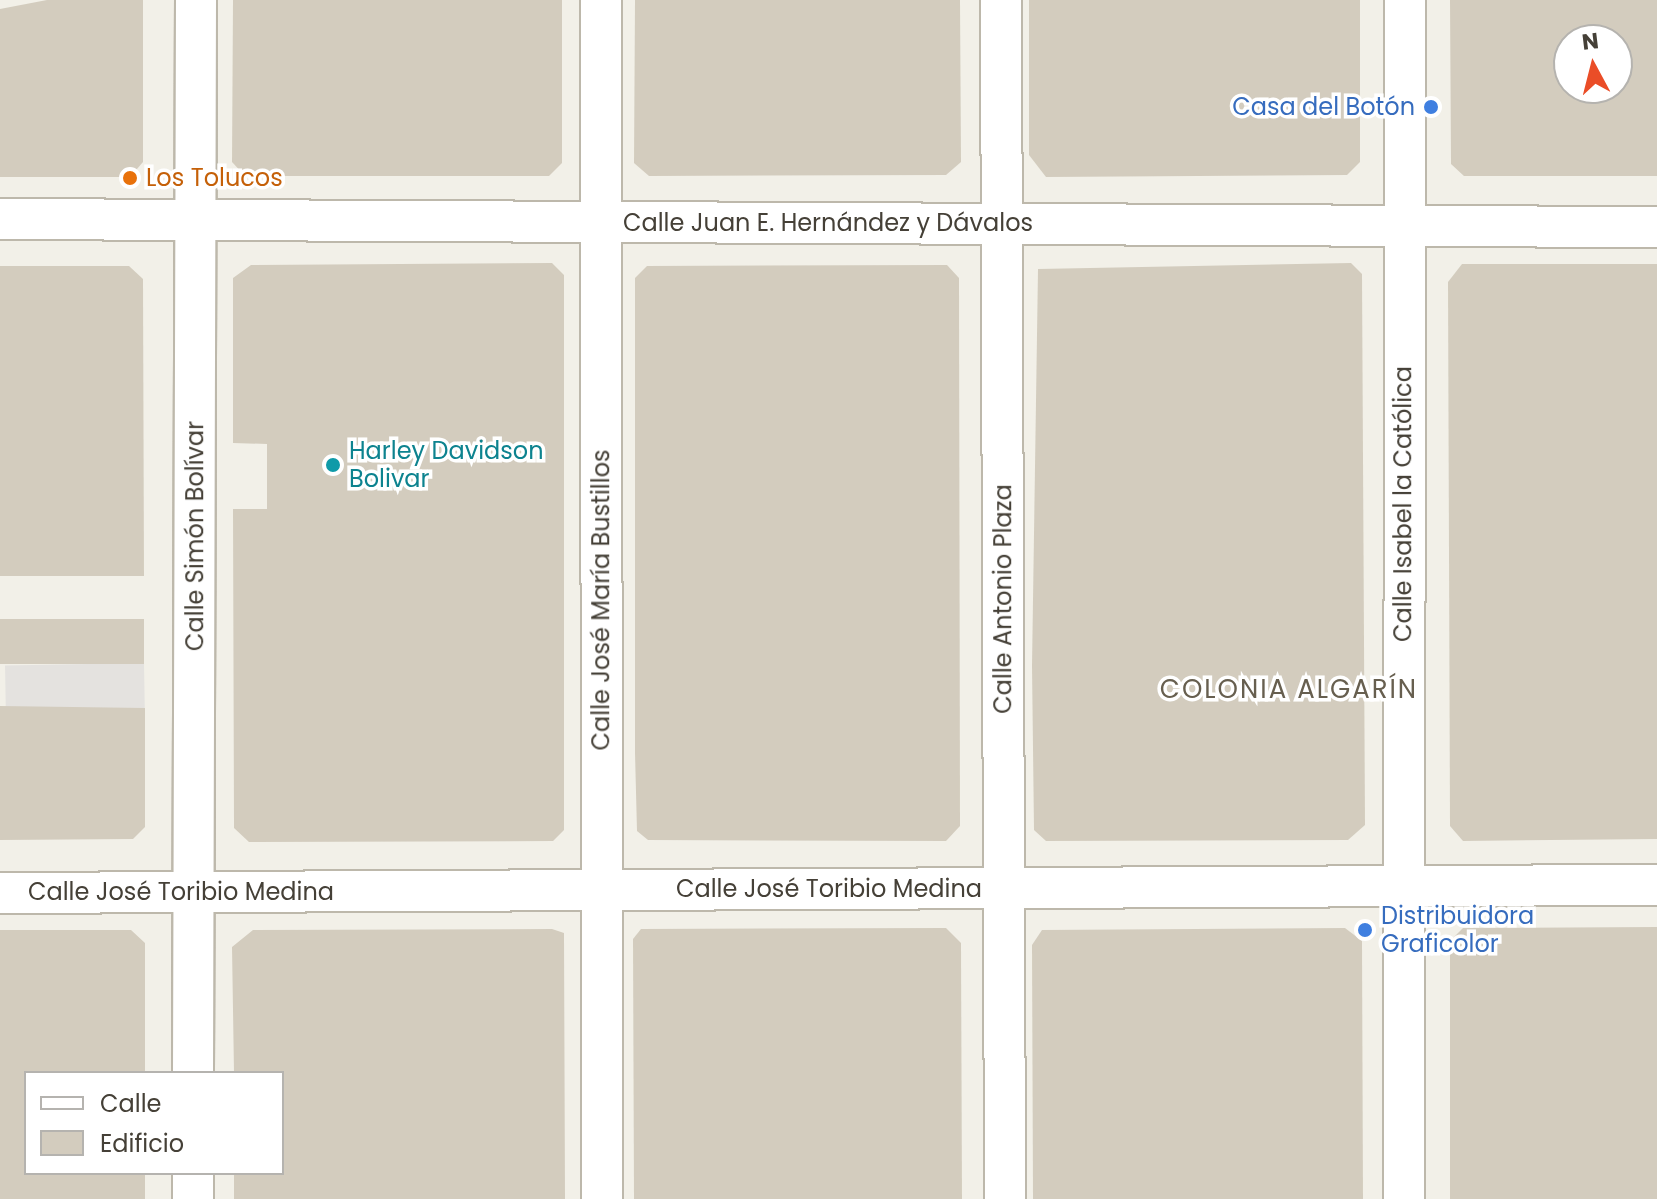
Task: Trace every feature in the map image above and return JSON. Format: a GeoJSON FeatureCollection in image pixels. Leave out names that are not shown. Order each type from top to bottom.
{"type":"FeatureCollection","features":[{"type":"Feature","properties":{"kind":"street","name":"Calle Simón Bolívar"},"geometry":{"type":"LineString","coordinates":[[193,1071],[196,0]]}},
{"type":"Feature","properties":{"kind":"street","name":"Calle José María Bustillos"},"geometry":{"type":"LineString","coordinates":[[601,0],[602,1199]]}},
{"type":"Feature","properties":{"kind":"street","name":"Calle Antonio Plaza"},"geometry":{"type":"LineString","coordinates":[[1001,0],[1005,1199]]}},
{"type":"Feature","properties":{"kind":"street","name":"Calle Isabel la Católica"},"geometry":{"type":"LineString","coordinates":[[1404,1199],[1405,0]]}},
{"type":"Feature","properties":{"kind":"street","name":"Calle Juan E. Hernández y Dávalos"},"geometry":{"type":"LineString","coordinates":[[0,219],[1657,227]]}},
{"type":"Feature","properties":{"kind":"street","name":"Calle José Toribio Medina"},"geometry":{"type":"LineString","coordinates":[[0,893],[1657,885]]}},
{"type":"Feature","properties":{"kind":"street"},"geometry":{"type":"LineString","coordinates":[[193,1175],[193,1199]]}},
{"type":"Feature","properties":{"kind":"shaded area"},"geometry":{"type":"Polygon","coordinates":[[[144,663],[145,708],[6,710],[5,665],[144,663]]]}},
{"type":"Feature","properties":{"kind":"building"},"geometry":{"type":"Polygon","coordinates":[[[47,0],[143,0],[143,162],[130,177],[0,177],[0,9],[47,0]]]}},
{"type":"Feature","properties":{"kind":"building"},"geometry":{"type":"Polygon","coordinates":[[[233,0],[562,0],[562,163],[549,176],[245,176],[232,162],[233,0]]]}},
{"type":"Feature","properties":{"kind":"building"},"geometry":{"type":"Polygon","coordinates":[[[635,0],[960,0],[961,162],[946,175],[649,176],[634,163],[635,0]]]}},
{"type":"Feature","properties":{"kind":"building"},"geometry":{"type":"Polygon","coordinates":[[[1029,0],[1360,0],[1360,162],[1347,175],[1046,177],[1029,155],[1029,0]]]}},
{"type":"Feature","properties":{"kind":"building"},"geometry":{"type":"Polygon","coordinates":[[[1450,0],[1657,0],[1657,176],[1464,176],[1451,164],[1450,0]]]}},
{"type":"Feature","properties":{"kind":"building"},"geometry":{"type":"Polygon","coordinates":[[[552,263],[564,275],[564,830],[553,841],[249,842],[234,828],[233,509],[267,509],[267,444],[233,443],[233,278],[251,265],[552,263]]]}},
{"type":"Feature","properties":{"kind":"building"},"geometry":{"type":"Polygon","coordinates":[[[1351,263],[1362,274],[1365,825],[1348,840],[1046,841],[1034,830],[1032,666],[1038,269],[1351,263]]]}},
{"type":"Feature","properties":{"kind":"building"},"geometry":{"type":"Polygon","coordinates":[[[1462,264],[1657,264],[1657,839],[1463,841],[1450,826],[1448,282],[1462,264]]]}},
{"type":"Feature","properties":{"kind":"building"},"geometry":{"type":"Polygon","coordinates":[[[947,265],[959,278],[960,826],[946,841],[648,840],[637,831],[635,753],[635,278],[647,266],[947,265]]]}},
{"type":"Feature","properties":{"kind":"building"},"geometry":{"type":"Polygon","coordinates":[[[0,266],[129,266],[143,279],[144,576],[0,576],[0,266]]]}},
{"type":"Feature","properties":{"kind":"building"},"geometry":{"type":"Polygon","coordinates":[[[0,619],[144,619],[144,664],[0,664],[0,619]]]}},
{"type":"Feature","properties":{"kind":"building"},"geometry":{"type":"Polygon","coordinates":[[[0,706],[145,708],[145,827],[133,839],[0,840],[0,706]]]}},
{"type":"Feature","properties":{"kind":"building"},"geometry":{"type":"Polygon","coordinates":[[[1657,927],[1657,1199],[1450,1199],[1450,941],[1463,928],[1657,927]]]}},
{"type":"Feature","properties":{"kind":"building"},"geometry":{"type":"Polygon","coordinates":[[[946,928],[961,943],[962,1199],[634,1199],[633,939],[641,929],[946,928]]]}},
{"type":"Feature","properties":{"kind":"building"},"geometry":{"type":"Polygon","coordinates":[[[1345,928],[1362,941],[1363,1199],[1033,1199],[1032,945],[1042,930],[1345,928]]]}},
{"type":"Feature","properties":{"kind":"building"},"geometry":{"type":"Polygon","coordinates":[[[552,929],[564,933],[565,1199],[234,1199],[234,1175],[284,1175],[284,1071],[234,1071],[232,947],[253,930],[552,929]]]}},
{"type":"Feature","properties":{"kind":"building"},"geometry":{"type":"Polygon","coordinates":[[[0,930],[131,930],[145,943],[145,1071],[24,1071],[24,1175],[145,1175],[145,1199],[0,1199],[0,930]]]}},
{"type":"Feature","properties":{"kind":"place","name":"Casa del Botón"},"geometry":{"type":"Point","coordinates":[1431,107]}},
{"type":"Feature","properties":{"kind":"place","name":"Los Tolucos"},"geometry":{"type":"Point","coordinates":[130,178]}},
{"type":"Feature","properties":{"kind":"place","name":"Harley Davidson Bolivar"},"geometry":{"type":"Point","coordinates":[333,465]}},
{"type":"Feature","properties":{"kind":"place","name":"Distribuidora Graficolor"},"geometry":{"type":"Point","coordinates":[1365,930]}},
{"type":"Feature","properties":{"kind":"district","name":"COLONIA ALGARÍN"},"geometry":{"type":"Point","coordinates":[1289,690]}}]}
